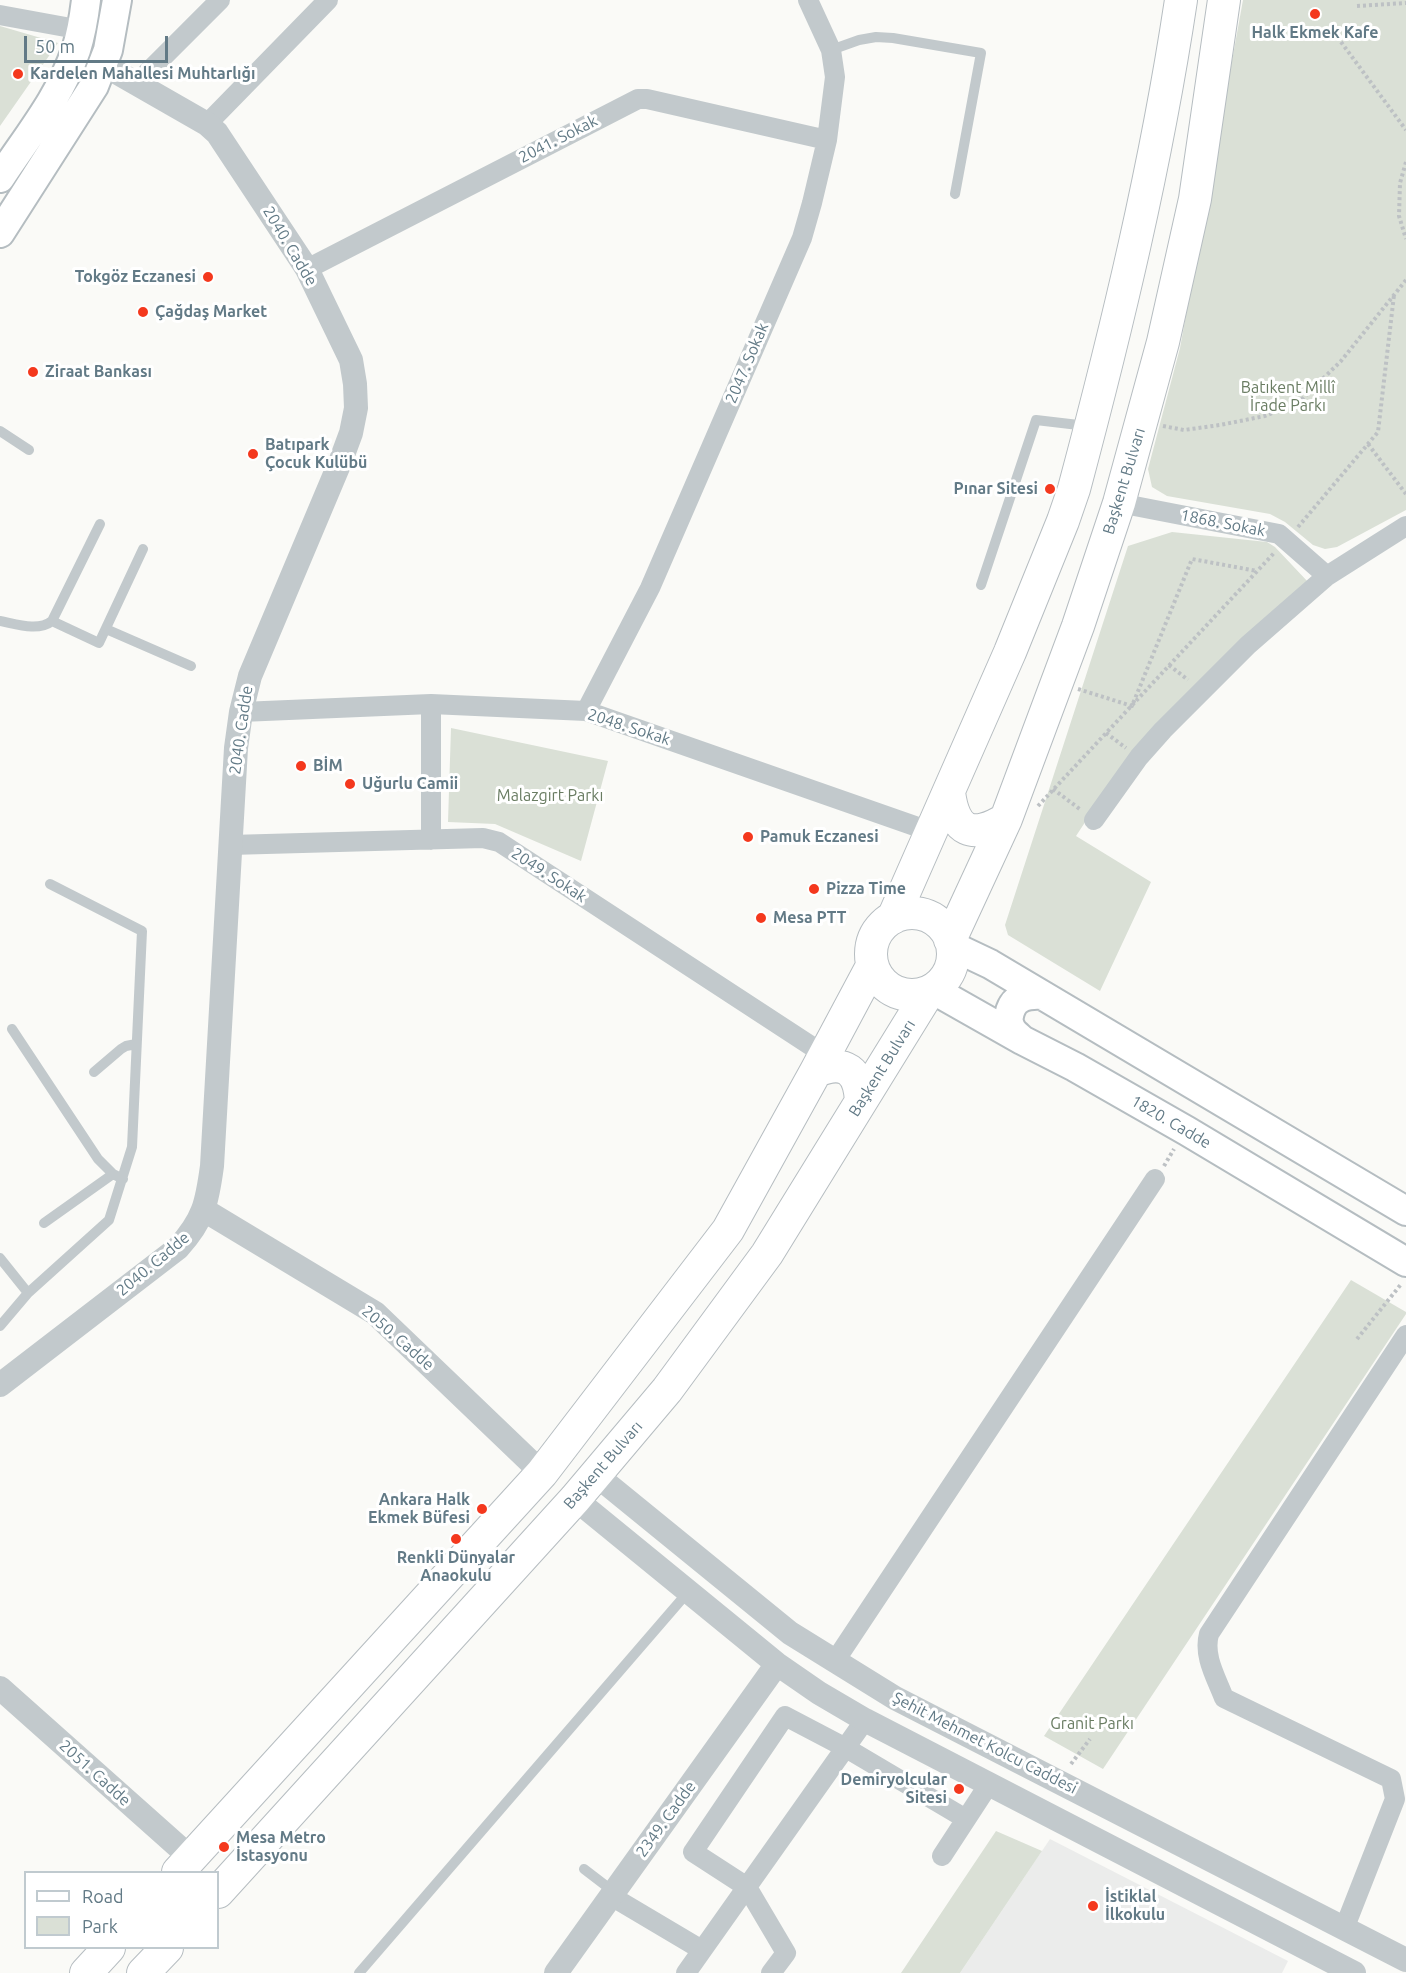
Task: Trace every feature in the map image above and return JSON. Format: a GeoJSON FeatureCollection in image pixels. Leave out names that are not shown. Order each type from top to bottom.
{"type":"FeatureCollection","features":[{"type":"Feature","properties":{"kind":"main road"},"geometry":{"type":"LineString","coordinates":[[0,178],[55,95],[79,41],[86,0]]}},
{"type":"Feature","properties":{"kind":"main road"},"geometry":{"type":"LineString","coordinates":[[0,233],[86,101],[104,64],[117,0]]}},
{"type":"Feature","properties":{"kind":"main road"},"geometry":{"type":"LineString","coordinates":[[892,918],[1010,652],[1063,521],[1090,427],[1138,236],[1167,90],[1181,0]]}},
{"type":"Feature","properties":{"kind":"main road","name":"Başkent Bulvarı"},"geometry":{"type":"LineString","coordinates":[[951,943],[1019,816],[1057,682],[1119,503],[1163,342],[1195,199],[1224,0]]}},
{"type":"Feature","properties":{"kind":"main road"},"geometry":{"type":"LineString","coordinates":[[79,41],[104,64]]}},
{"type":"Feature","properties":{"kind":"main road"},"geometry":{"type":"LineString","coordinates":[[949,792],[955,819],[964,827],[976,831],[990,829],[1019,816]]}},
{"type":"Feature","properties":{"kind":"main road"},"geometry":{"type":"LineString","coordinates":[[917,913],[929,917],[940,924],[951,943],[952,960],[948,974],[940,985],[915,996],[894,992],[888,988],[878,979],[872,966],[870,952],[873,938],[881,926],[892,918],[904,914],[917,913]]}},
{"type":"Feature","properties":{"kind":"main road"},"geometry":{"type":"LineString","coordinates":[[951,943],[1042,994],[1406,1211]]}},
{"type":"Feature","properties":{"kind":"main road"},"geometry":{"type":"LineString","coordinates":[[184,1865],[542,1473],[728,1230],[872,966]]}},
{"type":"Feature","properties":{"kind":"main road","name":"Başkent Bulvarı"},"geometry":{"type":"LineString","coordinates":[[219,1891],[575,1499],[667,1390],[767,1254],[930,991]]}},
{"type":"Feature","properties":{"kind":"main road","name":"1820. Cadde"},"geometry":{"type":"LineString","coordinates":[[930,991],[1075,1067],[1406,1262]]}},
{"type":"Feature","properties":{"kind":"main road"},"geometry":{"type":"LineString","coordinates":[[1022,1040],[1012,1030],[1008,1020],[1011,1006],[1019,997],[1042,994]]}},
{"type":"Feature","properties":{"kind":"main road"},"geometry":{"type":"LineString","coordinates":[[821,1063],[826,1068],[837,1066],[849,1070],[857,1078],[861,1101]]}},
{"type":"Feature","properties":{"kind":"main road"},"geometry":{"type":"LineString","coordinates":[[86,1973],[107,1949]]}},
{"type":"Feature","properties":{"kind":"main road"},"geometry":{"type":"LineString","coordinates":[[143,1973],[164,1949]]}},
{"type":"Feature","properties":{"kind":"street"},"geometry":{"type":"LineString","coordinates":[[137,83],[220,0]]}},
{"type":"Feature","properties":{"kind":"street"},"geometry":{"type":"LineString","coordinates":[[207,124],[328,0]]}},
{"type":"Feature","properties":{"kind":"street","name":"2047. Sokak"},"geometry":{"type":"LineString","coordinates":[[586,711],[650,588],[802,238],[826,140],[835,77],[831,50],[808,0]]}},
{"type":"Feature","properties":{"kind":"street"},"geometry":{"type":"LineString","coordinates":[[0,15],[79,41]]}},
{"type":"Feature","properties":{"kind":"street","name":"2040. Cadde"},"geometry":{"type":"LineString","coordinates":[[0,1385],[178,1248],[192,1232],[204,1210],[212,1166],[236,748],[241,712],[250,676],[341,460],[351,433],[356,408],[351,360],[307,269],[225,144],[207,124],[104,64]]}},
{"type":"Feature","properties":{"kind":"street","name":"2041. Sokak"},"geometry":{"type":"LineString","coordinates":[[307,269],[638,99],[647,99],[826,140]]}},
{"type":"Feature","properties":{"kind":"street","name":"1868. Sokak"},"geometry":{"type":"LineString","coordinates":[[1119,503],[1279,534],[1327,576]]}},
{"type":"Feature","properties":{"kind":"street"},"geometry":{"type":"LineString","coordinates":[[1094,820],[1139,757],[1248,645],[1327,576],[1406,526]]}},
{"type":"Feature","properties":{"kind":"street"},"geometry":{"type":"LineString","coordinates":[[431,704],[431,840]]}},
{"type":"Feature","properties":{"kind":"street","name":"2048. Sokak"},"geometry":{"type":"LineString","coordinates":[[241,712],[431,704],[586,711],[932,832]]}},
{"type":"Feature","properties":{"kind":"street","name":"2049. Sokak"},"geometry":{"type":"LineString","coordinates":[[230,845],[483,838],[499,842],[821,1063]]}},
{"type":"Feature","properties":{"kind":"street"},"geometry":{"type":"LineString","coordinates":[[835,1661],[1155,1179]]}},
{"type":"Feature","properties":{"kind":"street","name":"2050. Cadde"},"geometry":{"type":"LineString","coordinates":[[204,1210],[375,1314],[542,1473]]}},
{"type":"Feature","properties":{"kind":"street"},"geometry":{"type":"LineString","coordinates":[[1344,1929],[1400,1802],[1398,1778],[1224,1698],[1207,1654],[1206,1644],[1209,1634],[1406,1335]]}},
{"type":"Feature","properties":{"kind":"street","name":"Şehit Mehmet Kolcu Caddesi"},"geometry":{"type":"LineString","coordinates":[[596,1474],[789,1633],[895,1698],[1406,1960]]}},
{"type":"Feature","properties":{"kind":"street","name":"Şehit Mehmet Kolcu Caddesi"},"geometry":{"type":"LineString","coordinates":[[575,1499],[777,1664],[819,1693],[865,1720],[1354,1973]]}},
{"type":"Feature","properties":{"kind":"street","name":"2349. Cadde"},"geometry":{"type":"LineString","coordinates":[[556,1973],[777,1664]]}},
{"type":"Feature","properties":{"kind":"street","name":"2051. Cadde"},"geometry":{"type":"LineString","coordinates":[[0,1688],[184,1865]]}},
{"type":"Feature","properties":{"kind":"street"},"geometry":{"type":"LineString","coordinates":[[771,1973],[786,1953],[747,1887],[693,1852],[785,1716],[846,1748],[966,1819]]}},
{"type":"Feature","properties":{"kind":"street"},"geometry":{"type":"LineString","coordinates":[[686,1973],[865,1720]]}},
{"type":"Feature","properties":{"kind":"street"},"geometry":{"type":"LineString","coordinates":[[942,1856],[989,1784]]}},
{"type":"Feature","properties":{"kind":"street"},"geometry":{"type":"LineString","coordinates":[[612,1894],[702,1950]]}},
{"type":"Feature","properties":{"kind":"lane"},"geometry":{"type":"LineString","coordinates":[[831,50],[859,40],[885,37],[981,53],[955,194]]}},
{"type":"Feature","properties":{"kind":"lane"},"geometry":{"type":"LineString","coordinates":[[981,585],[1036,420],[1090,427]]}},
{"type":"Feature","properties":{"kind":"lane"},"geometry":{"type":"LineString","coordinates":[[0,431],[29,450]]}},
{"type":"Feature","properties":{"kind":"lane"},"geometry":{"type":"LineString","coordinates":[[0,621],[42,627],[52,621],[100,524]]}},
{"type":"Feature","properties":{"kind":"lane"},"geometry":{"type":"LineString","coordinates":[[52,621],[99,643],[143,549]]}},
{"type":"Feature","properties":{"kind":"lane"},"geometry":{"type":"LineString","coordinates":[[106,628],[191,666]]}},
{"type":"Feature","properties":{"kind":"lane"},"geometry":{"type":"LineString","coordinates":[[0,1326],[28,1293],[109,1220],[118,1176],[132,1147],[142,931],[50,884]]}},
{"type":"Feature","properties":{"kind":"lane"},"geometry":{"type":"LineString","coordinates":[[12,1029],[98,1159],[118,1176]]}},
{"type":"Feature","properties":{"kind":"lane"},"geometry":{"type":"LineString","coordinates":[[94,1072],[126,1046],[136,1044]]}},
{"type":"Feature","properties":{"kind":"lane"},"geometry":{"type":"LineString","coordinates":[[44,1223],[118,1176]]}},
{"type":"Feature","properties":{"kind":"lane"},"geometry":{"type":"LineString","coordinates":[[0,1258],[28,1293]]}},
{"type":"Feature","properties":{"kind":"lane"},"geometry":{"type":"LineString","coordinates":[[359,1973],[689,1592]]}},
{"type":"Feature","properties":{"kind":"lane"},"geometry":{"type":"LineString","coordinates":[[584,1869],[612,1894]]}},
{"type":"Feature","properties":{"kind":"path"},"geometry":{"type":"LineString","coordinates":[[1358,6],[1406,3]]}},
{"type":"Feature","properties":{"kind":"path"},"geometry":{"type":"LineString","coordinates":[[1341,42],[1406,130]]}},
{"type":"Feature","properties":{"kind":"path"},"geometry":{"type":"LineString","coordinates":[[1406,162],[1400,183],[1399,216],[1406,239]]}},
{"type":"Feature","properties":{"kind":"path"},"geometry":{"type":"LineString","coordinates":[[1142,422],[1184,430],[1265,416],[1299,402],[1341,362],[1406,280]]}},
{"type":"Feature","properties":{"kind":"path"},"geometry":{"type":"LineString","coordinates":[[1019,816],[1053,789],[1132,706],[1287,540],[1378,432],[1395,295]]}},
{"type":"Feature","properties":{"kind":"path"},"geometry":{"type":"LineString","coordinates":[[1368,444],[1406,494]]}},
{"type":"Feature","properties":{"kind":"path"},"geometry":{"type":"LineString","coordinates":[[1132,706],[1192,559],[1257,571]]}},
{"type":"Feature","properties":{"kind":"path"},"geometry":{"type":"LineString","coordinates":[[1057,682],[1132,706]]}},
{"type":"Feature","properties":{"kind":"path"},"geometry":{"type":"LineString","coordinates":[[1053,789],[1094,820]]}},
{"type":"Feature","properties":{"kind":"path"},"geometry":{"type":"LineString","coordinates":[[1155,1179],[1187,1131]]}},
{"type":"Feature","properties":{"kind":"path"},"geometry":{"type":"LineString","coordinates":[[1357,1339],[1397,1290]]}},
{"type":"Feature","properties":{"kind":"path"},"geometry":{"type":"LineString","coordinates":[[1069,1767],[1090,1739]]}},
{"type":"Feature","properties":{"kind":"shaded area","name":"İstiklal İlkokulu"},"geometry":{"type":"Polygon","coordinates":[[[1050,1839],[1288,1961],[1282,1973],[960,1973],[1050,1839]]]}},
{"type":"Feature","properties":{"kind":"green space","name":"Batıkent Millî İrade Parkı"},"geometry":{"type":"Polygon","coordinates":[[[1243,0],[1406,0],[1406,510],[1337,547],[1325,549],[1313,545],[1285,522],[1270,514],[1167,496],[1152,487],[1148,469],[1180,348],[1243,0]]]}},
{"type":"Feature","properties":{"kind":"green space"},"geometry":{"type":"Polygon","coordinates":[[[0,26],[58,43],[0,126],[0,26]]]}},
{"type":"Feature","properties":{"kind":"green space"},"geometry":{"type":"Polygon","coordinates":[[[1172,532],[1267,542],[1275,547],[1309,583],[1128,757],[1076,836],[1151,882],[1100,991],[1008,935],[1005,925],[1128,546],[1172,532]]]}},
{"type":"Feature","properties":{"kind":"green space","name":"Malazgirt Parkı"},"geometry":{"type":"Polygon","coordinates":[[[451,728],[608,761],[581,861],[495,824],[448,822],[451,728]]]}},
{"type":"Feature","properties":{"kind":"green space","name":"Granit Parkı"},"geometry":{"type":"Polygon","coordinates":[[[1351,1280],[1406,1314],[1103,1769],[1044,1736],[1351,1280]]]}},
{"type":"Feature","properties":{"kind":"green space"},"geometry":{"type":"Polygon","coordinates":[[[996,1831],[1042,1851],[960,1973],[901,1973],[996,1831]]]}},
{"type":"Feature","properties":{"kind":"place","name":"Halk Ekmek Kafe"},"geometry":{"type":"Point","coordinates":[1315,14]}},
{"type":"Feature","properties":{"kind":"place","name":"Kardelen Mahallesi Muhtarlığı"},"geometry":{"type":"Point","coordinates":[18,74]}},
{"type":"Feature","properties":{"kind":"place","name":"Tokgöz Eczanesi"},"geometry":{"type":"Point","coordinates":[208,277]}},
{"type":"Feature","properties":{"kind":"place","name":"Çağdaş Market"},"geometry":{"type":"Point","coordinates":[143,312]}},
{"type":"Feature","properties":{"kind":"place","name":"Ziraat Bankası"},"geometry":{"type":"Point","coordinates":[33,372]}},
{"type":"Feature","properties":{"kind":"place","name":"Batıpark Çocuk Kulübü"},"geometry":{"type":"Point","coordinates":[253,454]}},
{"type":"Feature","properties":{"kind":"place","name":"Pınar Sitesi"},"geometry":{"type":"Point","coordinates":[1050,489]}},
{"type":"Feature","properties":{"kind":"place","name":"BİM"},"geometry":{"type":"Point","coordinates":[301,766]}},
{"type":"Feature","properties":{"kind":"place","name":"Uğurlu Camii"},"geometry":{"type":"Point","coordinates":[350,784]}},
{"type":"Feature","properties":{"kind":"place","name":"Pamuk Eczanesi"},"geometry":{"type":"Point","coordinates":[748,837]}},
{"type":"Feature","properties":{"kind":"place","name":"Pizza Time"},"geometry":{"type":"Point","coordinates":[814,889]}},
{"type":"Feature","properties":{"kind":"place","name":"Mesa PTT"},"geometry":{"type":"Point","coordinates":[761,918]}},
{"type":"Feature","properties":{"kind":"place","name":"Ankara Halk Ekmek Büfesi"},"geometry":{"type":"Point","coordinates":[482,1509]}},
{"type":"Feature","properties":{"kind":"place","name":"Renkli Dünyalar Anaokulu"},"geometry":{"type":"Point","coordinates":[456,1539]}},
{"type":"Feature","properties":{"kind":"place","name":"Demiryolcular Sitesi"},"geometry":{"type":"Point","coordinates":[959,1789]}},
{"type":"Feature","properties":{"kind":"place","name":"Mesa Metro İstasyonu"},"geometry":{"type":"Point","coordinates":[224,1847]}},
{"type":"Feature","properties":{"kind":"place","name":"İstiklal İlkokulu"},"geometry":{"type":"Point","coordinates":[1093,1906]}}]}
